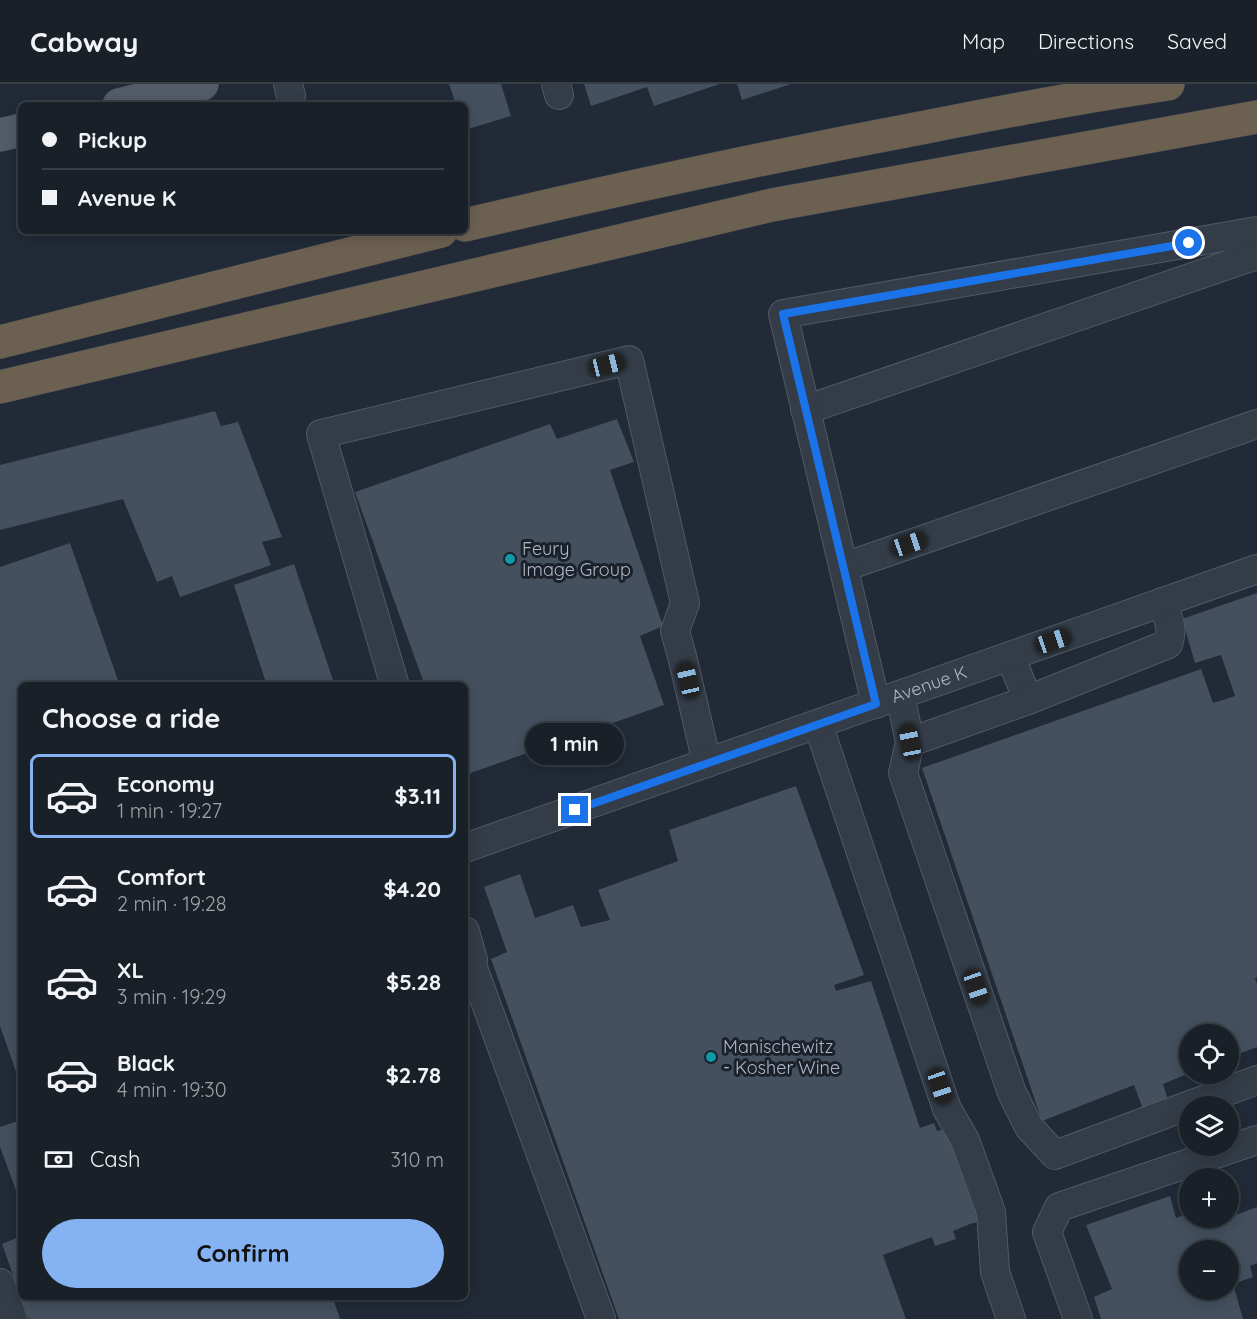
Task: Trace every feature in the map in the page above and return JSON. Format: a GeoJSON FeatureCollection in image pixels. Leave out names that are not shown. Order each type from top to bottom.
{"type":"FeatureCollection","features":[{"type":"Feature","properties":{"kind":"highway"},"geometry":{"type":"LineString","coordinates":[[468,224],[816,148],[1168,84]]}},
{"type":"Feature","properties":{"kind":"highway"},"geometry":{"type":"LineString","coordinates":[[0,387],[772,205],[1257,117]]}},
{"type":"Feature","properties":{"kind":"highway"},"geometry":{"type":"LineString","coordinates":[[0,342],[429,234]]}},
{"type":"Feature","properties":{"kind":"main road"},"geometry":{"type":"LineString","coordinates":[[131,102],[202,84]]}},
{"type":"Feature","properties":{"kind":"main road"},"geometry":{"type":"LineString","coordinates":[[0,135],[18,131]]}},
{"type":"Feature","properties":{"kind":"street"},"geometry":{"type":"LineString","coordinates":[[1257,231],[783,314],[844,567],[888,699],[910,742],[903,773],[1012,1093],[1029,1127],[1055,1155],[1257,1080]]}},
{"type":"Feature","properties":{"kind":"street"},"geometry":{"type":"LineString","coordinates":[[806,410],[1257,255]]}},
{"type":"Feature","properties":{"kind":"street"},"geometry":{"type":"LineString","coordinates":[[394,682],[321,434],[629,360],[685,603],[675,632],[707,764]]}},
{"type":"Feature","properties":{"kind":"street"},"geometry":{"type":"LineString","coordinates":[[844,567],[1257,424]]}},
{"type":"Feature","properties":{"kind":"street","name":"Avenue K"},"geometry":{"type":"LineString","coordinates":[[468,847],[1257,569]]}},
{"type":"Feature","properties":{"kind":"street"},"geometry":{"type":"LineString","coordinates":[[910,742],[1028,700],[1168,644],[1171,625],[1162,602]]}},
{"type":"Feature","properties":{"kind":"street"},"geometry":{"type":"LineString","coordinates":[[1010,656],[1028,700]]}},
{"type":"Feature","properties":{"kind":"street"},"geometry":{"type":"LineString","coordinates":[[818,724],[947,1109],[965,1140],[990,1212],[995,1272],[1011,1319]]}},
{"type":"Feature","properties":{"kind":"street"},"geometry":{"type":"LineString","coordinates":[[468,942],[473,960],[472,965],[601,1319]]}},
{"type":"Feature","properties":{"kind":"street"},"geometry":{"type":"LineString","coordinates":[[1078,1319],[1047,1232],[1059,1207],[1257,1140]]}},
{"type":"Feature","properties":{"kind":"street"},"geometry":{"type":"LineString","coordinates":[[0,1283],[14,1319]]}},
{"type":"Feature","properties":{"kind":"building"},"geometry":{"type":"Polygon","coordinates":[[[449,84],[501,84],[511,116],[468,129],[468,102],[455,102],[449,84]]]}},
{"type":"Feature","properties":{"kind":"building"},"geometry":{"type":"Polygon","coordinates":[[[584,84],[720,84],[654,106],[647,87],[591,106],[584,84]]]}},
{"type":"Feature","properties":{"kind":"building"},"geometry":{"type":"Polygon","coordinates":[[[737,84],[791,84],[742,100],[737,84]]]}},
{"type":"Feature","properties":{"kind":"building"},"geometry":{"type":"Polygon","coordinates":[[[215,411],[221,426],[238,422],[282,537],[262,542],[271,565],[180,597],[172,576],[157,582],[123,499],[0,530],[0,465],[215,411]]]}},
{"type":"Feature","properties":{"kind":"building","name":"Feury Image Group"},"geometry":{"type":"Polygon","coordinates":[[[617,419],[634,462],[610,470],[663,626],[640,636],[664,705],[468,774],[468,682],[424,682],[355,492],[550,424],[557,439],[617,419]]]}},
{"type":"Feature","properties":{"kind":"building"},"geometry":{"type":"Polygon","coordinates":[[[70,543],[119,682],[18,682],[18,1077],[0,1026],[0,567],[70,543]]]}},
{"type":"Feature","properties":{"kind":"building"},"geometry":{"type":"Polygon","coordinates":[[[294,564],[334,682],[266,682],[234,585],[294,564]]]}},
{"type":"Feature","properties":{"kind":"building"},"geometry":{"type":"Polygon","coordinates":[[[1257,593],[1257,977],[1255,978],[1257,1047],[1239,1054],[1239,1024],[1179,1024],[1179,1077],[1163,1084],[1169,1103],[1144,1112],[1134,1085],[1042,1121],[922,768],[1201,669],[1213,703],[1235,696],[1221,655],[1195,663],[1182,619],[1257,593]]]}},
{"type":"Feature","properties":{"kind":"building","name":"Manischewitz - Kosher Wine"},"geometry":{"type":"Polygon","coordinates":[[[796,786],[864,975],[834,985],[836,991],[871,981],[920,1128],[934,1123],[937,1131],[947,1128],[982,1221],[953,1231],[956,1239],[935,1246],[932,1237],[883,1255],[906,1319],[619,1319],[491,959],[507,952],[484,887],[520,874],[535,918],[573,905],[581,927],[610,920],[598,890],[678,861],[669,830],[796,786]]]}},
{"type":"Feature","properties":{"kind":"building"},"geometry":{"type":"Polygon","coordinates":[[[18,1121],[18,1196],[0,1147],[0,1127],[18,1121]]]}},
{"type":"Feature","properties":{"kind":"building"},"geometry":{"type":"Polygon","coordinates":[[[1170,1196],[1176,1218],[1179,1217],[1179,1228],[1239,1228],[1239,1214],[1257,1207],[1257,1263],[1250,1266],[1253,1277],[1239,1282],[1239,1240],[1179,1240],[1179,1300],[1238,1300],[1243,1319],[1101,1319],[1094,1297],[1112,1289],[1086,1225],[1170,1196]]]}},
{"type":"Feature","properties":{"kind":"building"},"geometry":{"type":"Polygon","coordinates":[[[18,1237],[18,1289],[2,1244],[18,1237]]]}},
{"type":"Feature","properties":{"kind":"building"},"geometry":{"type":"Polygon","coordinates":[[[22,1300],[334,1300],[340,1319],[29,1319],[22,1300]]]}},
{"type":"Feature","properties":{"kind":"place","name":"Feury Image Group"},"geometry":{"type":"Point","coordinates":[510,559]}},
{"type":"Feature","properties":{"kind":"place","name":"Manischewitz - Kosher Wine"},"geometry":{"type":"Point","coordinates":[711,1057]}},
{"type":"Feature","properties":{"kind":"route"},"geometry":{"type":"LineString","coordinates":[[575,810],[876,704],[783,314],[1189,243]]}}]}
